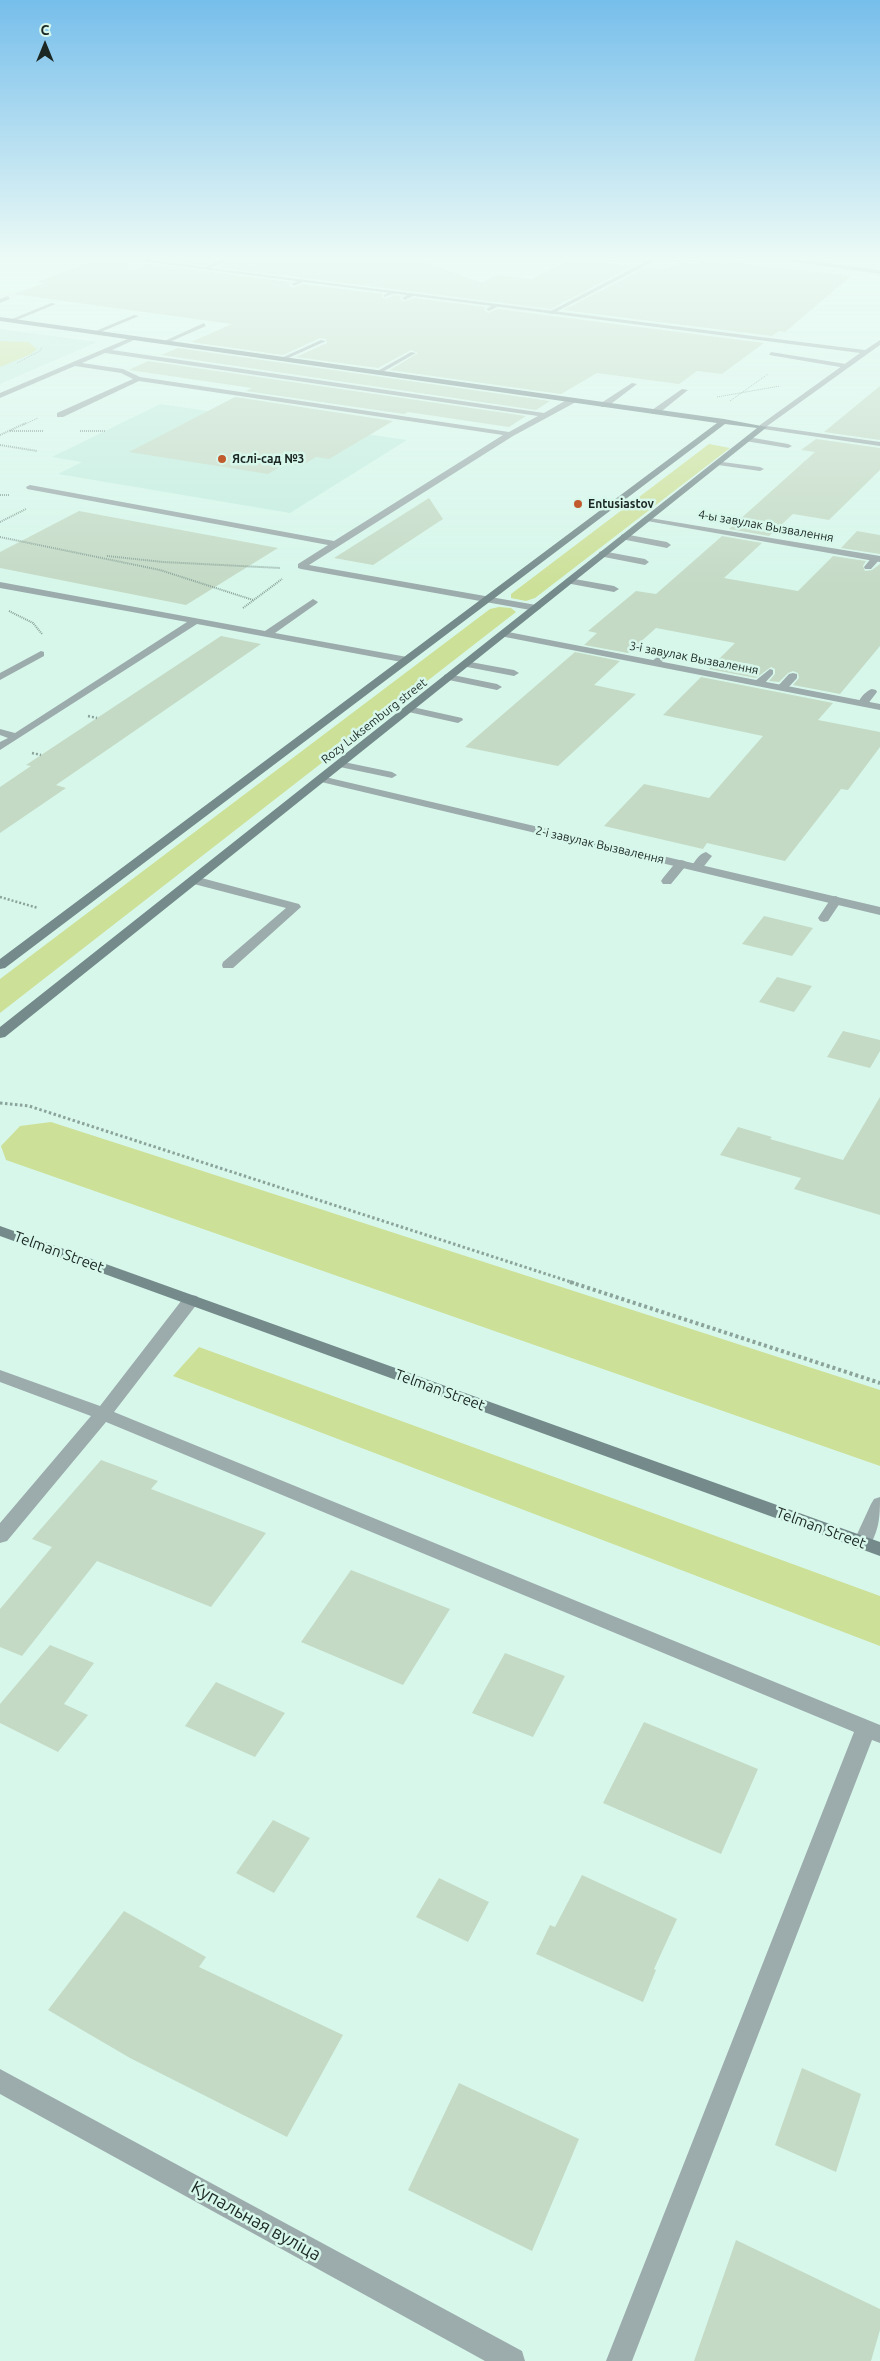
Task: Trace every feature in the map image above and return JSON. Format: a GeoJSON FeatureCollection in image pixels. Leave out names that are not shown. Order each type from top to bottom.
{"type":"FeatureCollection","features":[{"type":"Feature","properties":{"kind":"main road"},"geometry":{"type":"LineString","coordinates":[[338,367],[763,427]]}},
{"type":"Feature","properties":{"kind":"main road","name":"Rozy Luksemburg street"},"geometry":{"type":"LineString","coordinates":[[0,965],[724,422]]}},
{"type":"Feature","properties":{"kind":"main road","name":"Rozy Luksemburg street"},"geometry":{"type":"LineString","coordinates":[[0,1034],[763,427]]}},
{"type":"Feature","properties":{"kind":"main road","name":"Telman Street"},"geometry":{"type":"LineString","coordinates":[[0,1231],[880,1549]]}},
{"type":"Feature","properties":{"kind":"street"},"geometry":{"type":"LineString","coordinates":[[0,396],[67,367]]}},
{"type":"Feature","properties":{"kind":"street"},"geometry":{"type":"LineString","coordinates":[[96,367],[123,371],[138,379],[510,434]]}},
{"type":"Feature","properties":{"kind":"street"},"geometry":{"type":"LineString","coordinates":[[215,367],[545,415]]}},
{"type":"Feature","properties":{"kind":"street"},"geometry":{"type":"LineString","coordinates":[[377,373],[387,367]]}},
{"type":"Feature","properties":{"kind":"street"},"geometry":{"type":"LineString","coordinates":[[763,427],[844,367]]}},
{"type":"Feature","properties":{"kind":"street"},"geometry":{"type":"LineString","coordinates":[[60,416],[138,379]]}},
{"type":"Feature","properties":{"kind":"street"},"geometry":{"type":"LineString","coordinates":[[604,404],[634,384]]}},
{"type":"Feature","properties":{"kind":"street"},"geometry":{"type":"LineString","coordinates":[[655,412],[684,390]]}},
{"type":"Feature","properties":{"kind":"street"},"geometry":{"type":"LineString","coordinates":[[299,567],[510,434],[573,400]]}},
{"type":"Feature","properties":{"kind":"street"},"geometry":{"type":"LineString","coordinates":[[763,427],[880,444]]}},
{"type":"Feature","properties":{"kind":"street"},"geometry":{"type":"LineString","coordinates":[[748,439],[788,446]]}},
{"type":"Feature","properties":{"kind":"street"},"geometry":{"type":"LineString","coordinates":[[718,463],[760,469]]}},
{"type":"Feature","properties":{"kind":"street"},"geometry":{"type":"LineString","coordinates":[[30,487],[334,544]]}},
{"type":"Feature","properties":{"kind":"street","name":"4-ы завулак Вызвалення"},"geometry":{"type":"LineString","coordinates":[[647,519],[874,556]]}},
{"type":"Feature","properties":{"kind":"street"},"geometry":{"type":"LineString","coordinates":[[624,537],[667,545]]}},
{"type":"Feature","properties":{"kind":"street"},"geometry":{"type":"LineString","coordinates":[[602,554],[646,562]]}},
{"type":"Feature","properties":{"kind":"street"},"geometry":{"type":"LineString","coordinates":[[868,567],[874,556]]}},
{"type":"Feature","properties":{"kind":"street"},"geometry":{"type":"LineString","coordinates":[[299,567],[536,608]]}},
{"type":"Feature","properties":{"kind":"street"},"geometry":{"type":"LineString","coordinates":[[569,581],[614,589]]}},
{"type":"Feature","properties":{"kind":"street"},"geometry":{"type":"LineString","coordinates":[[0,585],[407,660]]}},
{"type":"Feature","properties":{"kind":"street"},"geometry":{"type":"LineString","coordinates":[[268,634],[314,602]]}},
{"type":"Feature","properties":{"kind":"street"},"geometry":{"type":"LineString","coordinates":[[0,747],[196,621]]}},
{"type":"Feature","properties":{"kind":"street","name":"3-і завулак Вызвалення"},"geometry":{"type":"LineString","coordinates":[[503,634],[880,707]]}},
{"type":"Feature","properties":{"kind":"street"},"geometry":{"type":"LineString","coordinates":[[655,663],[668,652]]}},
{"type":"Feature","properties":{"kind":"street"},"geometry":{"type":"LineString","coordinates":[[0,677],[41,654]]}},
{"type":"Feature","properties":{"kind":"street"},"geometry":{"type":"LineString","coordinates":[[465,664],[514,673]]}},
{"type":"Feature","properties":{"kind":"street"},"geometry":{"type":"LineString","coordinates":[[760,683],[770,672]]}},
{"type":"Feature","properties":{"kind":"street"},"geometry":{"type":"LineString","coordinates":[[782,688],[792,676]]}},
{"type":"Feature","properties":{"kind":"street"},"geometry":{"type":"LineString","coordinates":[[448,677],[496,687]]}},
{"type":"Feature","properties":{"kind":"street"},"geometry":{"type":"LineString","coordinates":[[863,703],[872,692]]}},
{"type":"Feature","properties":{"kind":"street"},"geometry":{"type":"LineString","coordinates":[[408,709],[458,720]]}},
{"type":"Feature","properties":{"kind":"street"},"geometry":{"type":"LineString","coordinates":[[0,732],[16,737]]}},
{"type":"Feature","properties":{"kind":"street"},"geometry":{"type":"LineString","coordinates":[[339,764],[392,775]]}},
{"type":"Feature","properties":{"kind":"street","name":"2-і завулак Вызвалення"},"geometry":{"type":"LineString","coordinates":[[321,779],[880,911]]}},
{"type":"Feature","properties":{"kind":"street"},"geometry":{"type":"LineString","coordinates":[[697,867],[706,856]]}},
{"type":"Feature","properties":{"kind":"street"},"geometry":{"type":"LineString","coordinates":[[667,880],[681,864]]}},
{"type":"Feature","properties":{"kind":"street"},"geometry":{"type":"LineString","coordinates":[[194,880],[295,907],[228,965]]}},
{"type":"Feature","properties":{"kind":"street"},"geometry":{"type":"LineString","coordinates":[[824,918],[836,900]]}},
{"type":"Feature","properties":{"kind":"street"},"geometry":{"type":"LineString","coordinates":[[0,1536],[103,1414],[191,1300]]}},
{"type":"Feature","properties":{"kind":"street"},"geometry":{"type":"LineString","coordinates":[[0,1376],[103,1414],[873,1731],[619,2361]]}},
{"type":"Feature","properties":{"kind":"street"},"geometry":{"type":"LineString","coordinates":[[862,1543],[880,1504]]}},
{"type":"Feature","properties":{"kind":"street","name":"Купальная вуліца"},"geometry":{"type":"LineString","coordinates":[[0,2081],[512,2361]]}},
{"type":"Feature","properties":{"kind":"path"},"geometry":{"type":"LineString","coordinates":[[724,405],[779,367]]}},
{"type":"Feature","properties":{"kind":"path"},"geometry":{"type":"LineString","coordinates":[[671,400],[719,397],[786,385]]}},
{"type":"Feature","properties":{"kind":"path"},"geometry":{"type":"LineString","coordinates":[[0,445],[38,451]]}},
{"type":"Feature","properties":{"kind":"path"},"geometry":{"type":"LineString","coordinates":[[0,537],[178,574],[214,584],[253,600]]}},
{"type":"Feature","properties":{"kind":"path"},"geometry":{"type":"LineString","coordinates":[[89,554],[163,562],[299,567]]}},
{"type":"Feature","properties":{"kind":"path"},"geometry":{"type":"LineString","coordinates":[[218,625],[299,567]]}},
{"type":"Feature","properties":{"kind":"path"},"geometry":{"type":"LineString","coordinates":[[6,609],[27,619],[41,630],[43,639]]}},
{"type":"Feature","properties":{"kind":"path"},"geometry":{"type":"LineString","coordinates":[[0,897],[46,910]]}},
{"type":"Feature","properties":{"kind":"path"},"geometry":{"type":"LineString","coordinates":[[0,1103],[29,1106],[880,1383]]}},
{"type":"Feature","properties":{"kind":"shaded area"},"geometry":{"type":"Polygon","coordinates":[[[0,367],[39,367],[0,384],[0,367]]]}},
{"type":"Feature","properties":{"kind":"shaded area","name":"Яслі-сад №3"},"geometry":{"type":"Polygon","coordinates":[[[160,404],[407,440],[290,513],[58,474],[82,462],[52,457],[160,404]]]}},
{"type":"Feature","properties":{"kind":"green space"},"geometry":{"type":"Polygon","coordinates":[[[709,444],[730,448],[535,598],[526,601],[511,598],[511,594],[709,444]]]}},
{"type":"Feature","properties":{"kind":"green space"},"geometry":{"type":"Polygon","coordinates":[[[499,607],[511,608],[516,612],[0,1013],[0,979],[490,609],[499,607]]]}},
{"type":"Feature","properties":{"kind":"green space"},"geometry":{"type":"Polygon","coordinates":[[[51,1122],[880,1390],[880,1466],[6,1160],[1,1146],[20,1126],[51,1122]]]}},
{"type":"Feature","properties":{"kind":"green space"},"geometry":{"type":"Polygon","coordinates":[[[199,1347],[880,1596],[880,1646],[173,1376],[199,1347]]]}},
{"type":"Feature","properties":{"kind":"building"},"geometry":{"type":"Polygon","coordinates":[[[135,367],[190,367],[526,416],[509,427],[246,391],[252,388],[129,370],[135,367]]]}},
{"type":"Feature","properties":{"kind":"building"},"geometry":{"type":"Polygon","coordinates":[[[244,367],[313,367],[550,401],[536,410],[244,367]]]}},
{"type":"Feature","properties":{"kind":"building"},"geometry":{"type":"Polygon","coordinates":[[[395,367],[731,367],[722,374],[697,371],[679,384],[597,373],[561,394],[390,370],[395,367]]]}},
{"type":"Feature","properties":{"kind":"building"},"geometry":{"type":"Polygon","coordinates":[[[880,386],[880,440],[824,432],[880,386]]]}},
{"type":"Feature","properties":{"kind":"building"},"geometry":{"type":"Polygon","coordinates":[[[235,397],[393,421],[329,459],[316,457],[301,466],[286,463],[268,474],[129,452],[235,397]]]}},
{"type":"Feature","properties":{"kind":"building"},"geometry":{"type":"Polygon","coordinates":[[[816,439],[880,448],[880,470],[829,520],[793,514],[769,536],[729,529],[815,452],[801,450],[816,439]]]}},
{"type":"Feature","properties":{"kind":"building"},"geometry":{"type":"Polygon","coordinates":[[[429,498],[443,519],[373,565],[334,558],[429,498]]]}},
{"type":"Feature","properties":{"kind":"building"},"geometry":{"type":"Polygon","coordinates":[[[79,511],[278,548],[186,605],[0,568],[0,552],[79,511]]]}},
{"type":"Feature","properties":{"kind":"building"},"geometry":{"type":"Polygon","coordinates":[[[857,531],[880,535],[880,554],[841,548],[857,531]]]}},
{"type":"Feature","properties":{"kind":"building"},"geometry":{"type":"Polygon","coordinates":[[[722,536],[762,543],[724,578],[798,591],[833,556],[866,561],[863,566],[865,571],[872,570],[880,564],[880,646],[840,694],[793,685],[799,678],[798,673],[793,671],[788,673],[779,682],[769,681],[775,674],[775,669],[771,667],[756,678],[709,669],[735,643],[656,628],[628,653],[584,645],[597,633],[588,631],[636,591],[656,594],[722,536]]]}},
{"type":"Feature","properties":{"kind":"building"},"geometry":{"type":"Polygon","coordinates":[[[221,636],[261,644],[56,785],[66,788],[0,833],[0,787],[31,766],[26,765],[221,636]]]}},
{"type":"Feature","properties":{"kind":"building"},"geometry":{"type":"Polygon","coordinates":[[[575,652],[620,661],[594,685],[636,694],[558,766],[465,747],[575,652]]]}},
{"type":"Feature","properties":{"kind":"building"},"geometry":{"type":"Polygon","coordinates":[[[701,677],[833,703],[818,720],[880,732],[880,747],[848,790],[841,789],[785,861],[707,843],[703,849],[604,826],[644,784],[709,798],[763,736],[663,715],[701,677]]]}},
{"type":"Feature","properties":{"kind":"building"},"geometry":{"type":"Polygon","coordinates":[[[764,916],[813,928],[792,956],[742,944],[764,916]]]}},
{"type":"Feature","properties":{"kind":"building"},"geometry":{"type":"Polygon","coordinates":[[[777,977],[812,986],[794,1012],[759,1002],[777,977]]]}},
{"type":"Feature","properties":{"kind":"building"},"geometry":{"type":"Polygon","coordinates":[[[843,1031],[880,1040],[880,1051],[870,1068],[827,1057],[843,1031]]]}},
{"type":"Feature","properties":{"kind":"building"},"geometry":{"type":"Polygon","coordinates":[[[880,1097],[880,1215],[794,1189],[801,1178],[720,1155],[738,1127],[772,1137],[770,1139],[843,1160],[880,1097]]]}},
{"type":"Feature","properties":{"kind":"building"},"geometry":{"type":"Polygon","coordinates":[[[101,1460],[158,1481],[151,1489],[266,1533],[211,1607],[97,1561],[22,1656],[0,1647],[0,1609],[52,1547],[32,1539],[101,1460]]]}},
{"type":"Feature","properties":{"kind":"building"},"geometry":{"type":"Polygon","coordinates":[[[351,1570],[450,1609],[403,1685],[301,1642],[351,1570]]]}},
{"type":"Feature","properties":{"kind":"building"},"geometry":{"type":"Polygon","coordinates":[[[50,1645],[94,1663],[64,1704],[88,1715],[58,1752],[0,1723],[0,1704],[50,1645]]]}},
{"type":"Feature","properties":{"kind":"building"},"geometry":{"type":"Polygon","coordinates":[[[505,1653],[565,1676],[533,1737],[472,1713],[505,1653]]]}},
{"type":"Feature","properties":{"kind":"building"},"geometry":{"type":"Polygon","coordinates":[[[216,1682],[285,1713],[255,1757],[185,1726],[216,1682]]]}},
{"type":"Feature","properties":{"kind":"building"},"geometry":{"type":"Polygon","coordinates":[[[644,1722],[758,1769],[721,1854],[603,1803],[644,1722]]]}},
{"type":"Feature","properties":{"kind":"building"},"geometry":{"type":"Polygon","coordinates":[[[273,1820],[310,1838],[274,1893],[236,1873],[273,1820]]]}},
{"type":"Feature","properties":{"kind":"building"},"geometry":{"type":"Polygon","coordinates":[[[582,1875],[677,1919],[654,1969],[656,1970],[643,2002],[536,1954],[550,1925],[555,1927],[582,1875]]]}},
{"type":"Feature","properties":{"kind":"building"},"geometry":{"type":"Polygon","coordinates":[[[439,1878],[489,1902],[468,1942],[416,1917],[439,1878]]]}},
{"type":"Feature","properties":{"kind":"building"},"geometry":{"type":"Polygon","coordinates":[[[124,1911],[206,1957],[199,1967],[343,2035],[287,2137],[130,2058],[48,2010],[124,1911]]]}},
{"type":"Feature","properties":{"kind":"building"},"geometry":{"type":"Polygon","coordinates":[[[802,2068],[861,2094],[836,2172],[775,2145],[802,2068]]]}},
{"type":"Feature","properties":{"kind":"building"},"geometry":{"type":"Polygon","coordinates":[[[459,2083],[579,2139],[532,2251],[408,2190],[459,2083]]]}},
{"type":"Feature","properties":{"kind":"building"},"geometry":{"type":"Polygon","coordinates":[[[736,2240],[880,2309],[880,2330],[871,2361],[694,2361],[736,2240]]]}},
{"type":"Feature","properties":{"kind":"place","name":"Яслі-сад №3"},"geometry":{"type":"Point","coordinates":[222,459]}},
{"type":"Feature","properties":{"kind":"place","name":"Entusiastov"},"geometry":{"type":"Point","coordinates":[578,504]}}]}
